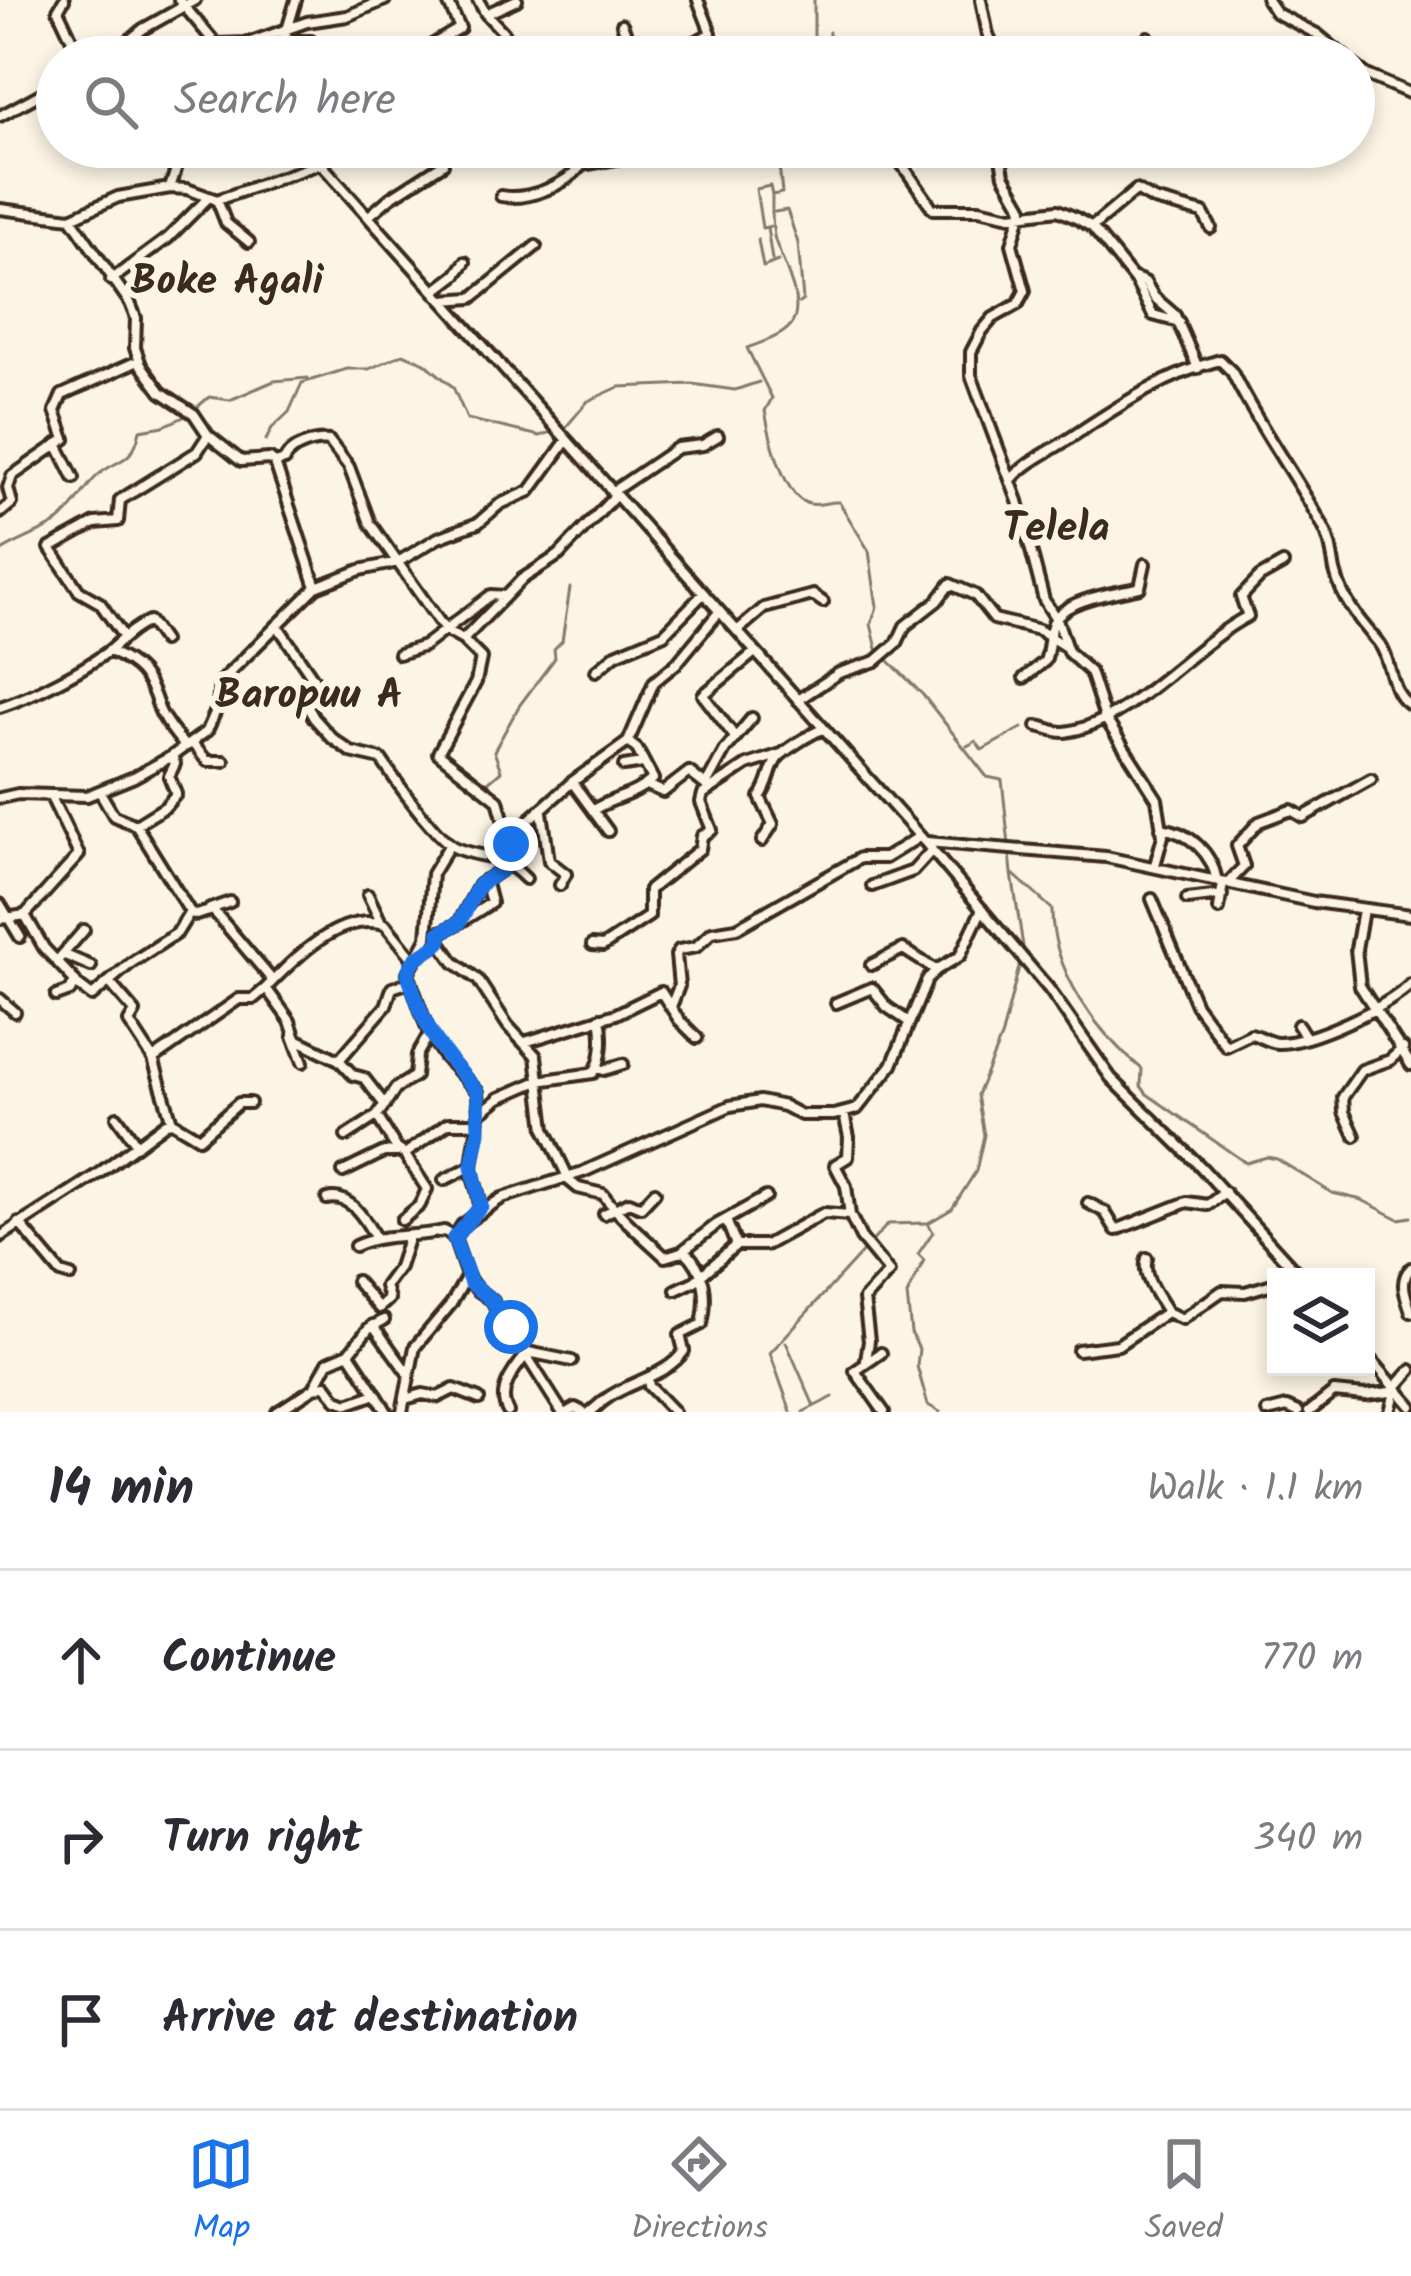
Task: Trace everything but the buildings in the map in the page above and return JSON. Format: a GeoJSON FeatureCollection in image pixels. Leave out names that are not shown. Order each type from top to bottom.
{"type":"FeatureCollection","features":[{"type":"Feature","properties":{"kind":"street"},"geometry":{"type":"LineString","coordinates":[[64,0],[58,10],[70,36]]}},
{"type":"Feature","properties":{"kind":"street"},"geometry":{"type":"LineString","coordinates":[[134,36],[182,3],[195,0]]}},
{"type":"Feature","properties":{"kind":"street"},"geometry":{"type":"LineString","coordinates":[[286,36],[296,0]]}},
{"type":"Feature","properties":{"kind":"street"},"geometry":{"type":"LineString","coordinates":[[266,36],[347,16],[385,0]]}},
{"type":"Feature","properties":{"kind":"street"},"geometry":{"type":"LineString","coordinates":[[446,0],[460,28],[447,36]]}},
{"type":"Feature","properties":{"kind":"street"},"geometry":{"type":"LineString","coordinates":[[478,0],[504,36]]}},
{"type":"Feature","properties":{"kind":"street"},"geometry":{"type":"LineString","coordinates":[[486,14],[517,0]]}},
{"type":"Feature","properties":{"kind":"street"},"geometry":{"type":"LineString","coordinates":[[698,0],[711,32],[704,36]]}},
{"type":"Feature","properties":{"kind":"street"},"geometry":{"type":"LineString","coordinates":[[981,0],[988,36]]}},
{"type":"Feature","properties":{"kind":"street"},"geometry":{"type":"LineString","coordinates":[[1267,0],[1276,13],[1319,36]]}},
{"type":"Feature","properties":{"kind":"street"},"geometry":{"type":"LineString","coordinates":[[182,3],[209,36]]}},
{"type":"Feature","properties":{"kind":"street"},"geometry":{"type":"LineString","coordinates":[[622,24],[627,36]]}},
{"type":"Feature","properties":{"kind":"street"},"geometry":{"type":"LineString","coordinates":[[1375,79],[1411,94]]}},
{"type":"Feature","properties":{"kind":"street"},"geometry":{"type":"LineString","coordinates":[[0,116],[36,97]]}},
{"type":"Feature","properties":{"kind":"street"},"geometry":{"type":"LineString","coordinates":[[170,188],[176,168]]}},
{"type":"Feature","properties":{"kind":"street"},"geometry":{"type":"LineString","coordinates":[[111,280],[212,200],[307,168]]}},
{"type":"Feature","properties":{"kind":"street"},"geometry":{"type":"LineString","coordinates":[[327,168],[982,909],[1049,989],[1111,1078],[1225,1192],[1291,1268]]}},
{"type":"Feature","properties":{"kind":"street"},"geometry":{"type":"LineString","coordinates":[[370,215],[438,168]]}},
{"type":"Feature","properties":{"kind":"street"},"geometry":{"type":"LineString","coordinates":[[501,196],[516,198],[547,188],[567,180],[579,168]]}},
{"type":"Feature","properties":{"kind":"street"},"geometry":{"type":"LineString","coordinates":[[905,168],[933,208],[979,208],[1010,217],[1058,210],[1092,226],[1132,277],[1153,315],[1179,322]]}},
{"type":"Feature","properties":{"kind":"street"},"geometry":{"type":"LineString","coordinates":[[1003,168],[1024,213],[1012,244],[1024,294],[1018,304],[988,322],[970,358],[971,375],[1011,480],[1036,576],[1065,646]]}},
{"type":"Feature","properties":{"kind":"street"},"geometry":{"type":"LineString","coordinates":[[0,209],[71,218],[118,196],[187,189],[212,200],[226,223],[249,242]]}},
{"type":"Feature","properties":{"kind":"street"},"geometry":{"type":"LineString","coordinates":[[1092,226],[1136,190],[1202,213],[1210,229]]}},
{"type":"Feature","properties":{"kind":"street"},"geometry":{"type":"LineString","coordinates":[[71,218],[126,296],[136,318],[138,361],[161,392],[194,414],[208,435],[241,461],[270,459],[275,463],[316,587]]}},
{"type":"Feature","properties":{"kind":"street"},"geometry":{"type":"LineString","coordinates":[[442,300],[472,298],[536,246]]}},
{"type":"Feature","properties":{"kind":"street"},"geometry":{"type":"LineString","coordinates":[[434,291],[465,262]]}},
{"type":"Feature","properties":{"kind":"street"},"geometry":{"type":"LineString","coordinates":[[1132,277],[1145,282],[1154,297],[1170,308],[1198,368]]}},
{"type":"Feature","properties":{"kind":"street"},"geometry":{"type":"LineString","coordinates":[[1011,480],[1027,464],[1108,410],[1220,360],[1232,372],[1323,526],[1352,610],[1378,643],[1406,705],[1411,705]]}},
{"type":"Feature","properties":{"kind":"street"},"geometry":{"type":"LineString","coordinates":[[0,513],[12,503],[8,488],[12,476],[65,439],[55,411],[62,394],[138,361]]}},
{"type":"Feature","properties":{"kind":"street"},"geometry":{"type":"LineString","coordinates":[[123,636],[100,603],[79,591],[50,548],[95,523],[119,520],[120,500],[197,452],[208,435]]}},
{"type":"Feature","properties":{"kind":"street"},"geometry":{"type":"LineString","coordinates":[[464,640],[522,579],[559,554],[614,494],[677,448],[703,445],[718,436]]}},
{"type":"Feature","properties":{"kind":"street"},"geometry":{"type":"LineString","coordinates":[[0,799],[17,794],[74,798],[100,792],[172,756],[207,731],[220,682],[316,587],[360,569],[398,562],[438,538],[478,523],[509,499],[530,491],[567,440]]}},
{"type":"Feature","properties":{"kind":"street"},"geometry":{"type":"LineString","coordinates":[[275,463],[291,451],[329,441],[349,467],[370,524],[445,630],[464,640],[481,658],[482,671],[438,753],[501,802],[514,860],[485,880],[459,923]]}},
{"type":"Feature","properties":{"kind":"street"},"geometry":{"type":"LineString","coordinates":[[57,444],[74,478]]}},
{"type":"Feature","properties":{"kind":"street"},"geometry":{"type":"LineString","coordinates":[[1024,678],[1045,661],[1060,613],[1098,595],[1139,587],[1145,564]]}},
{"type":"Feature","properties":{"kind":"street"},"geometry":{"type":"LineString","coordinates":[[1037,726],[1060,733],[1135,702],[1248,616],[1240,597],[1259,577],[1282,564]]}},
{"type":"Feature","properties":{"kind":"street"},"geometry":{"type":"LineString","coordinates":[[798,700],[838,673],[876,661],[950,584],[975,595],[994,619],[1039,630],[1065,646],[1090,672],[1105,718],[1157,800],[1162,829],[1155,865]]}},
{"type":"Feature","properties":{"kind":"street"},"geometry":{"type":"LineString","coordinates":[[596,671],[616,654],[664,634],[703,594]]}},
{"type":"Feature","properties":{"kind":"street"},"geometry":{"type":"LineString","coordinates":[[399,654],[424,646],[491,595],[505,596]]}},
{"type":"Feature","properties":{"kind":"street"},"geometry":{"type":"LineString","coordinates":[[736,631],[764,608],[813,596],[823,602]]}},
{"type":"Feature","properties":{"kind":"street"},"geometry":{"type":"LineString","coordinates":[[512,836],[572,782],[628,742],[654,682],[677,663],[719,612]]}},
{"type":"Feature","properties":{"kind":"street"},"geometry":{"type":"LineString","coordinates":[[0,706],[27,698],[109,651],[123,636],[150,621],[163,640]]}},
{"type":"Feature","properties":{"kind":"street"},"geometry":{"type":"LineString","coordinates":[[277,625],[313,678],[299,692],[314,718],[351,752],[381,759],[431,827],[450,844],[491,854],[526,879]]}},
{"type":"Feature","properties":{"kind":"street"},"geometry":{"type":"LineString","coordinates":[[109,651],[125,658],[153,685],[158,708],[188,745],[207,760],[224,761]]}},
{"type":"Feature","properties":{"kind":"street"},"geometry":{"type":"LineString","coordinates":[[735,736],[703,695],[755,652]]}},
{"type":"Feature","properties":{"kind":"street"},"geometry":{"type":"LineString","coordinates":[[592,945],[604,946],[649,916],[649,890],[700,849],[702,836],[712,830],[701,802],[735,736],[752,718]]}},
{"type":"Feature","properties":{"kind":"street"},"geometry":{"type":"LineString","coordinates":[[708,786],[781,754],[821,730]]}},
{"type":"Feature","properties":{"kind":"street"},"geometry":{"type":"LineString","coordinates":[[593,810],[617,795],[632,795],[653,778],[628,742]]}},
{"type":"Feature","properties":{"kind":"street"},"geometry":{"type":"LineString","coordinates":[[762,841],[773,823],[761,794],[770,785],[781,754]]}},
{"type":"Feature","properties":{"kind":"street"},"geometry":{"type":"LineString","coordinates":[[136,825],[176,794],[170,776],[175,764],[172,756]]}},
{"type":"Feature","properties":{"kind":"street"},"geometry":{"type":"LineString","coordinates":[[624,766],[643,763]]}},
{"type":"Feature","properties":{"kind":"street"},"geometry":{"type":"LineString","coordinates":[[647,785],[663,793],[689,772],[708,786]]}},
{"type":"Feature","properties":{"kind":"street"},"geometry":{"type":"LineString","coordinates":[[1223,882],[1244,867],[1238,844],[1258,823],[1291,810],[1303,817],[1371,779]]}},
{"type":"Feature","properties":{"kind":"street"},"geometry":{"type":"LineString","coordinates":[[572,782],[608,831]]}},
{"type":"Feature","properties":{"kind":"street"},"geometry":{"type":"LineString","coordinates":[[100,792],[114,816],[136,825],[190,912],[199,914],[230,902]]}},
{"type":"Feature","properties":{"kind":"street"},"geometry":{"type":"LineString","coordinates":[[3,918],[25,915],[79,855],[51,797]]}},
{"type":"Feature","properties":{"kind":"street"},"geometry":{"type":"LineString","coordinates":[[542,812],[549,861],[566,874],[560,885]]}},
{"type":"Feature","properties":{"kind":"street"},"geometry":{"type":"LineString","coordinates":[[1162,829],[1205,850],[1223,882],[1219,909]]}},
{"type":"Feature","properties":{"kind":"street"},"geometry":{"type":"LineString","coordinates":[[872,886],[909,874],[925,843]]}},
{"type":"Feature","properties":{"kind":"street"},"geometry":{"type":"LineString","coordinates":[[672,1004],[680,986],[679,950],[695,947],[717,930],[737,928],[844,865],[866,856],[885,858],[925,843],[1033,849],[1155,865],[1363,910],[1411,915]]}},
{"type":"Feature","properties":{"kind":"street"},"geometry":{"type":"LineString","coordinates":[[450,844],[432,874],[429,928],[408,973],[429,1034],[478,1092],[472,1166],[481,1200],[478,1211]]}},
{"type":"Feature","properties":{"kind":"street"},"geometry":{"type":"LineString","coordinates":[[836,857],[844,865]]}},
{"type":"Feature","properties":{"kind":"street"},"geometry":{"type":"LineString","coordinates":[[416,957],[491,903],[485,880]]}},
{"type":"Feature","properties":{"kind":"street"},"geometry":{"type":"LineString","coordinates":[[368,895],[381,922],[416,957]]}},
{"type":"Feature","properties":{"kind":"street"},"geometry":{"type":"LineString","coordinates":[[1187,898],[1222,895]]}},
{"type":"Feature","properties":{"kind":"street"},"geometry":{"type":"LineString","coordinates":[[1152,899],[1196,1005],[1226,1046],[1251,1034],[1276,1043],[1305,1036],[1374,1012],[1411,984]]}},
{"type":"Feature","properties":{"kind":"street"},"geometry":{"type":"LineString","coordinates":[[0,904],[3,918],[20,938]]}},
{"type":"Feature","properties":{"kind":"street"},"geometry":{"type":"LineString","coordinates":[[210,909],[270,985],[291,1022],[303,1062]]}},
{"type":"Feature","properties":{"kind":"street"},"geometry":{"type":"LineString","coordinates":[[455,1235],[478,1211],[502,1198],[567,1177],[746,1102],[778,1104],[801,1115],[844,1114],[861,1107],[885,1076],[936,970],[960,956],[982,909]]}},
{"type":"Feature","properties":{"kind":"street"},"geometry":{"type":"LineString","coordinates":[[1363,910],[1359,982],[1411,1065]]}},
{"type":"Feature","properties":{"kind":"street"},"geometry":{"type":"LineString","coordinates":[[61,958],[88,997],[177,933],[190,912]]}},
{"type":"Feature","properties":{"kind":"street"},"geometry":{"type":"LineString","coordinates":[[25,915],[44,949],[91,965]]}},
{"type":"Feature","properties":{"kind":"street"},"geometry":{"type":"LineString","coordinates":[[153,1059],[239,999],[258,997],[321,939],[357,924],[381,922]]}},
{"type":"Feature","properties":{"kind":"street"},"geometry":{"type":"LineString","coordinates":[[429,928],[459,969],[469,970],[478,980],[508,1026],[536,1056],[545,1129],[567,1177],[578,1188],[603,1194],[609,1213],[646,1235],[665,1257],[684,1250],[766,1197]]}},
{"type":"Feature","properties":{"kind":"street"},"geometry":{"type":"LineString","coordinates":[[61,958],[84,930]]}},
{"type":"Feature","properties":{"kind":"street"},"geometry":{"type":"LineString","coordinates":[[871,965],[903,949],[936,970]]}},
{"type":"Feature","properties":{"kind":"street"},"geometry":{"type":"LineString","coordinates":[[110,982],[135,1012],[129,1022],[153,1059],[172,1123],[199,1138],[238,1102],[250,1103]]}},
{"type":"Feature","properties":{"kind":"street"},"geometry":{"type":"LineString","coordinates":[[339,1060],[386,1006],[392,988],[410,982]]}},
{"type":"Feature","properties":{"kind":"street"},"geometry":{"type":"LineString","coordinates":[[56,996],[76,983]]}},
{"type":"Feature","properties":{"kind":"street"},"geometry":{"type":"LineString","coordinates":[[836,1003],[872,988],[887,1007],[909,1022]]}},
{"type":"Feature","properties":{"kind":"street"},"geometry":{"type":"LineString","coordinates":[[525,1042],[661,992],[697,1038]]}},
{"type":"Feature","properties":{"kind":"street"},"geometry":{"type":"LineString","coordinates":[[0,999],[15,1012]]}},
{"type":"Feature","properties":{"kind":"street"},"geometry":{"type":"LineString","coordinates":[[598,1068],[600,1018]]}},
{"type":"Feature","properties":{"kind":"street"},"geometry":{"type":"LineString","coordinates":[[1298,1025],[1305,1036]]}},
{"type":"Feature","properties":{"kind":"street"},"geometry":{"type":"LineString","coordinates":[[292,1033],[364,1078],[385,1105]]}},
{"type":"Feature","properties":{"kind":"street"},"geometry":{"type":"LineString","coordinates":[[346,1136],[377,1116],[396,1088],[415,1076],[417,1055],[429,1034]]}},
{"type":"Feature","properties":{"kind":"street"},"geometry":{"type":"LineString","coordinates":[[1355,1136],[1343,1112],[1343,1097],[1362,1070],[1390,1060],[1403,1048]]}},
{"type":"Feature","properties":{"kind":"street"},"geometry":{"type":"LineString","coordinates":[[343,1172],[384,1152],[402,1153],[448,1123],[478,1119],[499,1098],[538,1081],[581,1078],[598,1068],[623,1064]]}},
{"type":"Feature","properties":{"kind":"street"},"geometry":{"type":"LineString","coordinates":[[844,1114],[850,1137],[848,1157],[835,1165],[861,1238],[889,1273],[864,1299],[869,1341],[866,1360]]}},
{"type":"Feature","properties":{"kind":"street"},"geometry":{"type":"LineString","coordinates":[[377,1116],[428,1189],[420,1205],[402,1220]]}},
{"type":"Feature","properties":{"kind":"street"},"geometry":{"type":"LineString","coordinates":[[117,1117],[137,1144]]}},
{"type":"Feature","properties":{"kind":"street"},"geometry":{"type":"LineString","coordinates":[[0,1237],[172,1123]]}},
{"type":"Feature","properties":{"kind":"street"},"geometry":{"type":"LineString","coordinates":[[443,1180],[472,1166]]}},
{"type":"Feature","properties":{"kind":"street"},"geometry":{"type":"LineString","coordinates":[[609,1213],[629,1202],[640,1207],[655,1192]]}},
{"type":"Feature","properties":{"kind":"street"},"geometry":{"type":"LineString","coordinates":[[1088,1203],[1105,1212],[1116,1230],[1187,1202],[1208,1205],[1225,1192]]}},
{"type":"Feature","properties":{"kind":"street"},"geometry":{"type":"LineString","coordinates":[[327,1199],[348,1202],[376,1237]]}},
{"type":"Feature","properties":{"kind":"street"},"geometry":{"type":"LineString","coordinates":[[676,1290],[702,1276],[736,1245],[766,1245],[824,1213],[850,1215]]}},
{"type":"Feature","properties":{"kind":"street"},"geometry":{"type":"LineString","coordinates":[[726,1220],[736,1245]]}},
{"type":"Feature","properties":{"kind":"street"},"geometry":{"type":"LineString","coordinates":[[19,1223],[58,1270],[71,1276]]}},
{"type":"Feature","properties":{"kind":"street"},"geometry":{"type":"LineString","coordinates":[[355,1246],[376,1237],[408,1239],[444,1231],[455,1235]]}},
{"type":"Feature","properties":{"kind":"street"},"geometry":{"type":"LineString","coordinates":[[455,1235],[467,1276],[523,1340],[565,1412],[575,1408],[586,1412],[679,1359],[684,1352],[680,1335],[703,1322],[707,1292],[684,1250]]}},
{"type":"Feature","properties":{"kind":"street"},"geometry":{"type":"LineString","coordinates":[[356,1281],[379,1308],[387,1304],[385,1286],[399,1267],[408,1239]]}},
{"type":"Feature","properties":{"kind":"street"},"geometry":{"type":"LineString","coordinates":[[1148,1258],[1144,1264],[1148,1278],[1167,1312],[1180,1320],[1222,1291],[1241,1292],[1267,1285]]}},
{"type":"Feature","properties":{"kind":"street"},"geometry":{"type":"LineString","coordinates":[[1411,1268],[1403,1288],[1411,1312]]}},
{"type":"Feature","properties":{"kind":"street"},"geometry":{"type":"LineString","coordinates":[[402,1412],[416,1347],[467,1276]]}},
{"type":"Feature","properties":{"kind":"street"},"geometry":{"type":"LineString","coordinates":[[1078,1350],[1118,1345],[1167,1312]]}},
{"type":"Feature","properties":{"kind":"street"},"geometry":{"type":"LineString","coordinates":[[314,1388],[325,1365],[350,1353],[373,1325],[384,1320]]}},
{"type":"Feature","properties":{"kind":"street"},"geometry":{"type":"LineString","coordinates":[[373,1325],[409,1375]]}},
{"type":"Feature","properties":{"kind":"street"},"geometry":{"type":"LineString","coordinates":[[350,1353],[387,1412]]}},
{"type":"Feature","properties":{"kind":"street"},"geometry":{"type":"LineString","coordinates":[[527,1353],[572,1361]]}},
{"type":"Feature","properties":{"kind":"street"},"geometry":{"type":"LineString","coordinates":[[508,1412],[502,1403],[503,1391],[527,1353]]}},
{"type":"Feature","properties":{"kind":"street"},"geometry":{"type":"LineString","coordinates":[[881,1353],[856,1371],[884,1412]]}},
{"type":"Feature","properties":{"kind":"street"},"geometry":{"type":"LineString","coordinates":[[1375,1364],[1411,1406]]}},
{"type":"Feature","properties":{"kind":"street"},"geometry":{"type":"LineString","coordinates":[[1390,1412],[1396,1390],[1410,1375]]}},
{"type":"Feature","properties":{"kind":"street"},"geometry":{"type":"LineString","coordinates":[[648,1379],[674,1412]]}},
{"type":"Feature","properties":{"kind":"street"},"geometry":{"type":"LineString","coordinates":[[277,1412],[326,1385],[348,1404],[376,1394]]}},
{"type":"Feature","properties":{"kind":"street"},"geometry":{"type":"LineString","coordinates":[[405,1399],[423,1394],[438,1397],[454,1389],[479,1399]]}},
{"type":"Feature","properties":{"kind":"street"},"geometry":{"type":"LineString","coordinates":[[1309,1412],[1334,1392],[1396,1390]]}},
{"type":"Feature","properties":{"kind":"street"},"geometry":{"type":"LineString","coordinates":[[1267,1412],[1286,1407],[1298,1412]]}},
{"type":"Feature","properties":{"kind":"waterway"},"geometry":{"type":"LineString","coordinates":[[814,0],[814,36]]}},
{"type":"Feature","properties":{"kind":"waterway"},"geometry":{"type":"LineString","coordinates":[[829,32],[829,36]]}},
{"type":"Feature","properties":{"kind":"waterway"},"geometry":{"type":"LineString","coordinates":[[779,168],[782,193],[772,195],[772,219],[795,296],[795,318],[781,333],[747,348],[772,398],[765,411],[785,479],[810,504],[839,502],[869,551],[877,607],[871,624],[878,653]]}},
{"type":"Feature","properties":{"kind":"waterway"},"geometry":{"type":"LineString","coordinates":[[772,195],[770,186],[756,189],[762,228],[772,226]]}},
{"type":"Feature","properties":{"kind":"waterway"},"geometry":{"type":"LineString","coordinates":[[775,212],[787,210],[798,243],[803,300],[799,303]]}},
{"type":"Feature","properties":{"kind":"waterway"},"geometry":{"type":"LineString","coordinates":[[767,228],[772,260]]}},
{"type":"Feature","properties":{"kind":"waterway"},"geometry":{"type":"LineString","coordinates":[[758,240],[763,267],[778,261]]}},
{"type":"Feature","properties":{"kind":"waterway"},"geometry":{"type":"LineString","coordinates":[[266,440],[289,412],[302,383],[347,369],[369,369],[403,354],[425,363],[453,387],[467,419],[540,436],[566,427],[588,401],[619,387],[692,384],[735,390],[759,382]]}},
{"type":"Feature","properties":{"kind":"waterway"},"geometry":{"type":"LineString","coordinates":[[195,409],[209,397],[230,400],[274,381],[308,378]]}},
{"type":"Feature","properties":{"kind":"waterway"},"geometry":{"type":"LineString","coordinates":[[0,552],[59,521],[96,477],[128,456],[140,430],[188,415]]}},
{"type":"Feature","properties":{"kind":"waterway"},"geometry":{"type":"LineString","coordinates":[[487,783],[501,771],[494,751],[519,706],[555,658],[570,588]]}},
{"type":"Feature","properties":{"kind":"waterway"},"geometry":{"type":"LineString","coordinates":[[886,658],[923,695],[987,777],[1002,780],[1012,873],[1052,909],[1059,955],[1068,977],[1109,1038],[1142,1069],[1141,1086],[1147,1094],[1246,1163],[1277,1159],[1332,1193],[1362,1200],[1399,1219],[1411,1217]]}},
{"type":"Feature","properties":{"kind":"waterway"},"geometry":{"type":"LineString","coordinates":[[967,746],[976,741],[982,750],[1022,728]]}},
{"type":"Feature","properties":{"kind":"waterway"},"geometry":{"type":"LineString","coordinates":[[1012,874],[1024,953]]}},
{"type":"Feature","properties":{"kind":"waterway"},"geometry":{"type":"LineString","coordinates":[[940,1412],[928,1405],[907,1295],[924,1260],[918,1254],[933,1232],[928,1223],[952,1209],[976,1171],[984,1135],[977,1095],[1001,1038],[1021,959]]}},
{"type":"Feature","properties":{"kind":"waterway"},"geometry":{"type":"LineString","coordinates":[[791,1412],[770,1353],[888,1224],[926,1223]]}},
{"type":"Feature","properties":{"kind":"waterway"},"geometry":{"type":"LineString","coordinates":[[786,1342],[814,1406]]}},
{"type":"Feature","properties":{"kind":"waterway"},"geometry":{"type":"LineString","coordinates":[[803,1412],[833,1397]]}},
{"type":"Feature","properties":{"kind":"district","name":"Boke Agali"},"geometry":{"type":"Point","coordinates":[227,282]}},
{"type":"Feature","properties":{"kind":"district","name":"Telela"},"geometry":{"type":"Point","coordinates":[1056,529]}},
{"type":"Feature","properties":{"kind":"district","name":"Baropuu A"},"geometry":{"type":"Point","coordinates":[309,696]}},
{"type":"Feature","properties":{"kind":"route"},"geometry":{"type":"LineString","coordinates":[[511,844],[512,862],[479,885],[459,923],[440,933],[434,948],[417,955],[408,973],[429,1034],[478,1092],[479,1132],[472,1166],[481,1206],[454,1238],[471,1283],[493,1301],[498,1316],[511,1327]]}}]}
